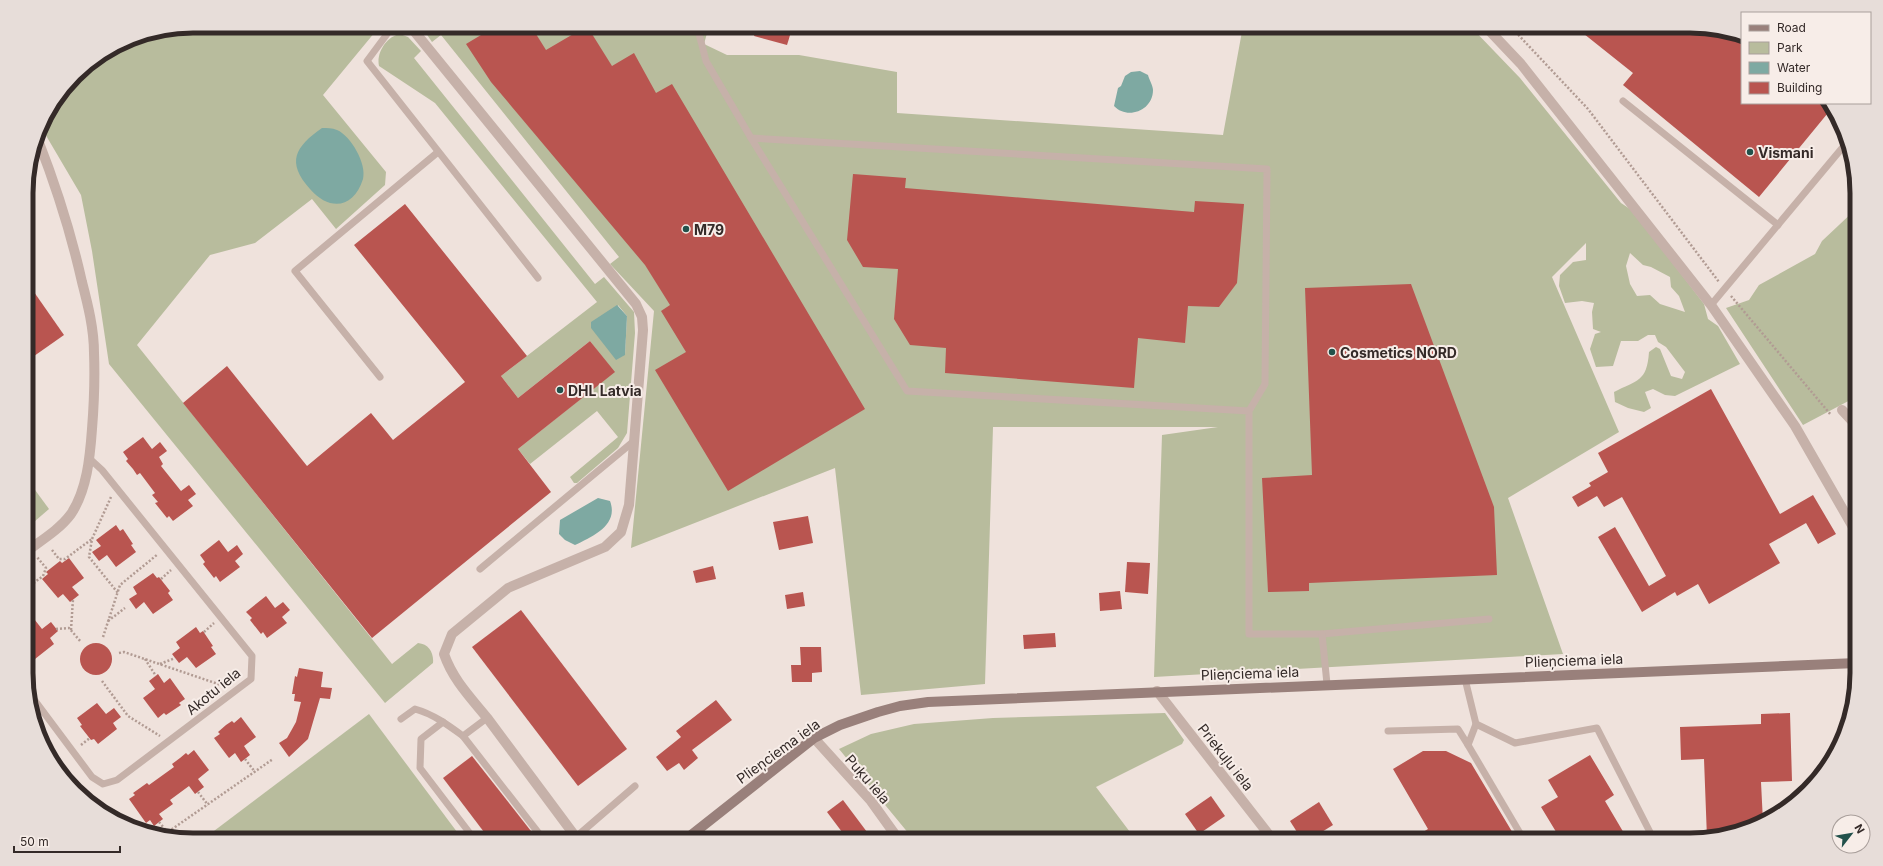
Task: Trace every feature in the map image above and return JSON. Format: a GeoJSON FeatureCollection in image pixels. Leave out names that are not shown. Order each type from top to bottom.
{"type":"FeatureCollection","features":[{"type":"Feature","properties":{"kind":"main road","name":"Plieņciema iela"},"geometry":{"type":"LineString","coordinates":[[694,833],[814,738],[840,725],[900,706],[928,702],[1157,691],[1850,662]]}},
{"type":"Feature","properties":{"kind":"street"},"geometry":{"type":"LineString","coordinates":[[416,33],[636,304],[642,317],[643,330],[629,505],[621,532],[605,547],[508,588],[452,634],[444,654],[448,668],[458,682],[487,718],[573,833]]}},
{"type":"Feature","properties":{"kind":"street"},"geometry":{"type":"LineString","coordinates":[[1491,33],[1521,64],[1711,305],[1795,426],[1850,522]]}},
{"type":"Feature","properties":{"kind":"street"},"geometry":{"type":"LineString","coordinates":[[33,547],[58,528],[71,513],[80,495],[90,459],[94,404],[94,352],[90,315],[74,244],[51,173],[40,145]]}},
{"type":"Feature","properties":{"kind":"street"},"geometry":{"type":"LineString","coordinates":[[1842,410],[1850,419]]}},
{"type":"Feature","properties":{"kind":"street","name":"Priekuļu iela"},"geometry":{"type":"LineString","coordinates":[[1157,691],[1268,833]]}},
{"type":"Feature","properties":{"kind":"street","name":"Puķu iela"},"geometry":{"type":"LineString","coordinates":[[814,738],[871,801],[894,833]]}},
{"type":"Feature","properties":{"kind":"lane"},"geometry":{"type":"LineString","coordinates":[[388,33],[367,61],[538,278]]}},
{"type":"Feature","properties":{"kind":"lane"},"geometry":{"type":"LineString","coordinates":[[699,33],[706,61],[751,138],[907,391],[1249,411]]}},
{"type":"Feature","properties":{"kind":"lane"},"geometry":{"type":"LineString","coordinates":[[1623,101],[1778,225]]}},
{"type":"Feature","properties":{"kind":"lane"},"geometry":{"type":"LineString","coordinates":[[751,138],[1267,169],[1265,384],[1249,411],[1249,634],[1322,634],[1490,619]]}},
{"type":"Feature","properties":{"kind":"lane"},"geometry":{"type":"LineString","coordinates":[[1711,305],[1843,147]]}},
{"type":"Feature","properties":{"kind":"lane"},"geometry":{"type":"LineString","coordinates":[[380,377],[295,271],[438,152]]}},
{"type":"Feature","properties":{"kind":"lane"},"geometry":{"type":"LineString","coordinates":[[480,569],[634,441]]}},
{"type":"Feature","properties":{"kind":"lane","name":"Akotu iela"},"geometry":{"type":"LineString","coordinates":[[35,700],[92,777],[103,784],[117,780],[251,680],[252,656],[102,470],[90,459]]}},
{"type":"Feature","properties":{"kind":"lane"},"geometry":{"type":"LineString","coordinates":[[1322,634],[1327,684]]}},
{"type":"Feature","properties":{"kind":"lane"},"geometry":{"type":"LineString","coordinates":[[1465,679],[1476,724],[1468,745]]}},
{"type":"Feature","properties":{"kind":"lane"},"geometry":{"type":"LineString","coordinates":[[401,719],[415,709],[424,711],[463,736],[539,833]]}},
{"type":"Feature","properties":{"kind":"lane"},"geometry":{"type":"LineString","coordinates":[[463,736],[487,718]]}},
{"type":"Feature","properties":{"kind":"lane"},"geometry":{"type":"LineString","coordinates":[[443,722],[421,739],[420,768],[470,833]]}},
{"type":"Feature","properties":{"kind":"lane"},"geometry":{"type":"LineString","coordinates":[[1476,724],[1515,743],[1597,728],[1650,833]]}},
{"type":"Feature","properties":{"kind":"lane"},"geometry":{"type":"LineString","coordinates":[[1388,731],[1458,729],[1520,833]]}},
{"type":"Feature","properties":{"kind":"lane"},"geometry":{"type":"LineString","coordinates":[[583,833],[635,786]]}},
{"type":"Feature","properties":{"kind":"path"},"geometry":{"type":"LineString","coordinates":[[1517,33],[1588,108],[1723,286]]}},
{"type":"Feature","properties":{"kind":"path"},"geometry":{"type":"LineString","coordinates":[[1728,292],[1831,416]]}},
{"type":"Feature","properties":{"kind":"path"},"geometry":{"type":"LineString","coordinates":[[117,490],[112,495],[92,540],[89,557],[118,593]]}},
{"type":"Feature","properties":{"kind":"path"},"geometry":{"type":"LineString","coordinates":[[52,550],[59,559],[65,559],[92,540]]}},
{"type":"Feature","properties":{"kind":"path"},"geometry":{"type":"LineString","coordinates":[[103,637],[120,585],[165,549]]}},
{"type":"Feature","properties":{"kind":"path"},"geometry":{"type":"LineString","coordinates":[[33,554],[46,568],[43,576],[33,584]]}},
{"type":"Feature","properties":{"kind":"path"},"geometry":{"type":"LineString","coordinates":[[71,630],[73,599]]}},
{"type":"Feature","properties":{"kind":"path"},"geometry":{"type":"LineString","coordinates":[[108,622],[125,608]]}},
{"type":"Feature","properties":{"kind":"path"},"geometry":{"type":"LineString","coordinates":[[56,630],[69,628],[81,642]]}},
{"type":"Feature","properties":{"kind":"path"},"geometry":{"type":"LineString","coordinates":[[119,653],[124,652],[237,690]]}},
{"type":"Feature","properties":{"kind":"path"},"geometry":{"type":"LineString","coordinates":[[159,664],[175,658]]}},
{"type":"Feature","properties":{"kind":"path"},"geometry":{"type":"LineString","coordinates":[[144,659],[156,676]]}},
{"type":"Feature","properties":{"kind":"path"},"geometry":{"type":"LineString","coordinates":[[102,681],[128,716],[168,742]]}},
{"type":"Feature","properties":{"kind":"path"},"geometry":{"type":"LineString","coordinates":[[245,759],[255,772]]}},
{"type":"Feature","properties":{"kind":"path"},"geometry":{"type":"LineString","coordinates":[[170,832],[273,759]]}},
{"type":"Feature","properties":{"kind":"path"},"geometry":{"type":"LineString","coordinates":[[198,792],[208,805]]}},
{"type":"Feature","properties":{"kind":"path"},"geometry":{"type":"LineString","coordinates":[[159,822],[165,831]]}},
{"type":"Feature","properties":{"kind":"green space"},"geometry":{"type":"Polygon","coordinates":[[[183,33],[374,33],[323,95],[386,172],[385,185],[336,229],[312,199],[255,243],[210,255],[137,345],[392,664],[418,643],[428,647],[433,656],[433,663],[385,703],[109,364],[92,251],[81,195],[45,133],[54,113],[66,96],[80,80],[113,54],[152,38],[183,33]]]}},
{"type":"Feature","properties":{"kind":"green space"},"geometry":{"type":"Polygon","coordinates":[[[426,33],[707,33],[704,44],[727,55],[799,55],[897,72],[897,113],[1223,135],[1242,33],[1477,33],[1520,78],[1621,203],[1633,211],[1704,304],[1708,319],[1718,326],[1740,364],[1675,396],[1665,395],[1653,389],[1645,392],[1651,408],[1644,412],[1628,408],[1615,402],[1614,392],[1635,382],[1643,375],[1648,362],[1649,352],[1656,347],[1660,349],[1671,376],[1682,379],[1685,372],[1666,347],[1658,342],[1655,335],[1648,335],[1638,341],[1621,341],[1613,366],[1596,367],[1590,349],[1595,334],[1601,332],[1593,329],[1592,312],[1594,303],[1582,301],[1565,303],[1559,286],[1560,275],[1573,262],[1586,260],[1586,243],[1552,277],[1619,432],[1508,498],[1563,654],[1154,677],[1162,435],[1218,427],[993,427],[985,684],[861,695],[835,468],[631,548],[654,311],[610,264],[619,257],[441,35],[432,42],[426,33]],[[1630,253],[1626,266],[1630,284],[1637,296],[1650,295],[1660,304],[1685,312],[1679,296],[1671,287],[1670,277],[1651,267],[1643,265],[1630,253]]]}},
{"type":"Feature","properties":{"kind":"green space"},"geometry":{"type":"Polygon","coordinates":[[[400,34],[408,37],[421,51],[414,58],[595,284],[604,277],[634,312],[635,333],[627,433],[618,448],[577,483],[574,483],[570,477],[618,437],[597,411],[530,464],[518,449],[614,372],[590,341],[518,398],[501,376],[597,302],[435,103],[379,66],[379,56],[381,51],[387,42],[395,35],[400,34]],[[618,305],[625,355],[627,316],[618,305]]]}},
{"type":"Feature","properties":{"kind":"green space"},"geometry":{"type":"Polygon","coordinates":[[[1850,215],[1850,400],[1803,425],[1726,308],[1749,300],[1759,285],[1815,254],[1822,241],[1850,215]]]}},
{"type":"Feature","properties":{"kind":"green space"},"geometry":{"type":"Polygon","coordinates":[[[33,487],[49,509],[33,523],[33,487]]]}},
{"type":"Feature","properties":{"kind":"green space"},"geometry":{"type":"Polygon","coordinates":[[[1165,713],[1184,740],[1182,744],[1096,787],[1131,833],[908,833],[839,749],[871,734],[914,724],[993,718],[1165,713]]]}},
{"type":"Feature","properties":{"kind":"green space"},"geometry":{"type":"Polygon","coordinates":[[[369,714],[458,833],[211,833],[369,714]]]}},
{"type":"Feature","properties":{"kind":"water"},"geometry":{"type":"Polygon","coordinates":[[[1140,71],[1148,75],[1153,90],[1149,103],[1144,108],[1132,113],[1119,110],[1114,106],[1118,88],[1121,86],[1125,76],[1131,72],[1140,71]]]}},
{"type":"Feature","properties":{"kind":"water"},"geometry":{"type":"Polygon","coordinates":[[[322,128],[337,130],[348,138],[357,151],[363,166],[363,179],[359,189],[348,201],[341,204],[333,204],[325,201],[310,189],[298,171],[296,163],[300,149],[305,142],[322,128]]]}},
{"type":"Feature","properties":{"kind":"water"},"geometry":{"type":"Polygon","coordinates":[[[617,305],[627,316],[625,355],[616,360],[591,328],[591,322],[617,305]]]}},
{"type":"Feature","properties":{"kind":"water"},"geometry":{"type":"Polygon","coordinates":[[[598,498],[610,501],[612,509],[611,517],[608,523],[603,529],[575,545],[565,540],[559,534],[560,520],[598,498]]]}},
{"type":"Feature","properties":{"kind":"building"},"geometry":{"type":"Polygon","coordinates":[[[484,33],[535,33],[546,50],[575,33],[591,33],[612,66],[634,53],[656,93],[672,84],[865,409],[728,491],[655,370],[686,352],[661,311],[670,305],[645,265],[491,82],[466,44],[484,33]]]}},
{"type":"Feature","properties":{"kind":"building"},"geometry":{"type":"Polygon","coordinates":[[[755,33],[791,33],[787,45],[754,36],[755,33]]]}},
{"type":"Feature","properties":{"kind":"building","name":"Vismani"},"geometry":{"type":"Polygon","coordinates":[[[1583,33],[1700,33],[1741,41],[1741,104],[1823,104],[1829,112],[1759,197],[1623,85],[1633,73],[1583,33]]]}},
{"type":"Feature","properties":{"kind":"building"},"geometry":{"type":"Polygon","coordinates":[[[853,174],[906,178],[905,188],[1194,212],[1195,201],[1244,204],[1237,283],[1219,307],[1188,306],[1185,343],[1138,338],[1134,388],[945,373],[946,348],[910,345],[894,319],[898,269],[863,267],[847,240],[853,174]]]}},
{"type":"Feature","properties":{"kind":"building"},"geometry":{"type":"Polygon","coordinates":[[[405,204],[527,356],[501,376],[518,398],[590,341],[615,372],[518,449],[551,492],[372,638],[183,403],[227,366],[307,466],[371,413],[393,440],[465,382],[354,245],[405,204]]]}},
{"type":"Feature","properties":{"kind":"building"},"geometry":{"type":"Polygon","coordinates":[[[1411,284],[1494,507],[1497,575],[1309,583],[1309,591],[1268,592],[1262,478],[1312,475],[1305,288],[1411,284]]]}},
{"type":"Feature","properties":{"kind":"building"},"geometry":{"type":"Polygon","coordinates":[[[33,291],[64,335],[33,357],[33,291]]]}},
{"type":"Feature","properties":{"kind":"building"},"geometry":{"type":"Polygon","coordinates":[[[1711,389],[1780,514],[1813,495],[1836,534],[1818,544],[1806,523],[1769,544],[1780,563],[1709,604],[1698,584],[1677,596],[1675,592],[1642,612],[1598,537],[1615,527],[1649,586],[1666,576],[1622,497],[1604,507],[1597,496],[1578,507],[1572,497],[1591,486],[1589,483],[1608,472],[1598,453],[1711,389]]]}},
{"type":"Feature","properties":{"kind":"building"},"geometry":{"type":"Polygon","coordinates":[[[143,437],[152,449],[160,442],[167,451],[159,457],[163,464],[161,466],[181,491],[189,485],[196,494],[188,500],[193,506],[173,521],[169,516],[167,518],[155,503],[158,502],[152,495],[155,493],[140,473],[137,475],[126,461],[128,459],[123,452],[143,437]]]}},
{"type":"Feature","properties":{"kind":"building"},"geometry":{"type":"Polygon","coordinates":[[[808,516],[813,543],[779,550],[773,522],[808,516]]]}},
{"type":"Feature","properties":{"kind":"building"},"geometry":{"type":"Polygon","coordinates":[[[116,525],[120,531],[123,529],[133,544],[131,545],[136,552],[116,567],[107,555],[99,561],[92,552],[101,546],[96,540],[116,525]]]}},
{"type":"Feature","properties":{"kind":"building"},"geometry":{"type":"Polygon","coordinates":[[[219,540],[228,552],[237,545],[243,554],[235,561],[240,567],[220,582],[216,576],[214,578],[203,564],[205,562],[200,555],[219,540]]]}},
{"type":"Feature","properties":{"kind":"building"},"geometry":{"type":"Polygon","coordinates":[[[69,558],[84,578],[72,587],[79,595],[70,602],[63,594],[58,598],[42,579],[48,574],[46,572],[60,561],[62,563],[69,558]]]}},
{"type":"Feature","properties":{"kind":"building"},"geometry":{"type":"Polygon","coordinates":[[[1127,562],[1150,563],[1148,594],[1125,592],[1127,562]]]}},
{"type":"Feature","properties":{"kind":"building"},"geometry":{"type":"Polygon","coordinates":[[[713,566],[716,579],[696,583],[693,571],[713,566]]]}},
{"type":"Feature","properties":{"kind":"building"},"geometry":{"type":"Polygon","coordinates":[[[153,573],[157,578],[159,577],[170,591],[168,593],[173,600],[153,614],[144,602],[136,609],[129,599],[137,594],[133,587],[153,573]]]}},
{"type":"Feature","properties":{"kind":"building"},"geometry":{"type":"Polygon","coordinates":[[[1120,591],[1122,609],[1100,611],[1099,593],[1120,591]]]}},
{"type":"Feature","properties":{"kind":"building"},"geometry":{"type":"Polygon","coordinates":[[[803,592],[805,606],[787,609],[785,595],[803,592]]]}},
{"type":"Feature","properties":{"kind":"building"},"geometry":{"type":"Polygon","coordinates":[[[266,596],[275,608],[283,602],[290,610],[282,617],[287,623],[267,638],[263,632],[261,634],[250,620],[252,618],[246,612],[266,596]]]}},
{"type":"Feature","properties":{"kind":"building"},"geometry":{"type":"Polygon","coordinates":[[[521,610],[627,749],[578,786],[472,647],[521,610]]]}},
{"type":"Feature","properties":{"kind":"building"},"geometry":{"type":"Polygon","coordinates":[[[33,618],[42,629],[51,622],[58,631],[50,638],[54,644],[35,659],[33,656],[33,618]]]}},
{"type":"Feature","properties":{"kind":"building"},"geometry":{"type":"Polygon","coordinates":[[[196,627],[200,633],[203,631],[213,646],[211,647],[216,654],[196,668],[187,657],[179,663],[172,654],[180,648],[176,642],[196,627]]]}},
{"type":"Feature","properties":{"kind":"building"},"geometry":{"type":"Polygon","coordinates":[[[1055,633],[1056,647],[1024,649],[1023,635],[1055,633]]]}},
{"type":"Feature","properties":{"kind":"building"},"geometry":{"type":"Polygon","coordinates":[[[93,643],[99,643],[109,650],[112,659],[111,665],[105,672],[99,675],[93,675],[83,668],[80,662],[80,656],[87,646],[93,643]]]}},
{"type":"Feature","properties":{"kind":"building"},"geometry":{"type":"Polygon","coordinates":[[[800,647],[821,647],[822,672],[812,673],[812,682],[792,682],[791,665],[801,665],[800,647]]]}},
{"type":"Feature","properties":{"kind":"building"},"geometry":{"type":"Polygon","coordinates":[[[299,668],[323,672],[321,687],[332,688],[330,699],[320,698],[308,739],[289,757],[279,743],[287,738],[296,722],[301,702],[294,701],[295,694],[292,694],[295,676],[297,677],[299,668]]]}},
{"type":"Feature","properties":{"kind":"building"},"geometry":{"type":"Polygon","coordinates":[[[158,674],[164,683],[170,678],[185,699],[179,703],[181,705],[166,715],[164,713],[158,718],[143,698],[155,689],[149,681],[158,674]]]}},
{"type":"Feature","properties":{"kind":"building"},"geometry":{"type":"Polygon","coordinates":[[[716,700],[732,720],[692,750],[698,758],[684,770],[679,763],[667,771],[656,757],[681,737],[676,731],[716,700]]]}},
{"type":"Feature","properties":{"kind":"building"},"geometry":{"type":"Polygon","coordinates":[[[97,703],[106,714],[114,708],[121,717],[113,723],[117,729],[98,744],[94,739],[91,740],[80,726],[82,725],[77,718],[97,703]]]}},
{"type":"Feature","properties":{"kind":"building"},"geometry":{"type":"Polygon","coordinates":[[[1790,713],[1792,781],[1761,782],[1763,815],[1741,825],[1707,832],[1704,759],[1681,760],[1680,727],[1761,724],[1761,714],[1790,713]]]}},
{"type":"Feature","properties":{"kind":"building"},"geometry":{"type":"Polygon","coordinates":[[[241,717],[256,737],[244,746],[250,755],[241,762],[235,753],[229,758],[214,738],[220,734],[218,732],[226,725],[232,721],[234,723],[241,717]]]}},
{"type":"Feature","properties":{"kind":"building"},"geometry":{"type":"Polygon","coordinates":[[[194,750],[209,770],[198,779],[204,787],[195,794],[189,786],[170,800],[173,804],[159,814],[163,819],[154,826],[150,820],[146,823],[129,799],[135,795],[133,793],[147,783],[149,785],[174,767],[172,764],[186,753],[188,755],[194,750]]]}},
{"type":"Feature","properties":{"kind":"building"},"geometry":{"type":"Polygon","coordinates":[[[1423,751],[1446,751],[1471,763],[1513,833],[1421,833],[1428,829],[1393,769],[1423,751]]]}},
{"type":"Feature","properties":{"kind":"building"},"geometry":{"type":"Polygon","coordinates":[[[1590,755],[1614,795],[1605,801],[1624,833],[1557,833],[1541,807],[1558,797],[1548,780],[1590,755]]]}},
{"type":"Feature","properties":{"kind":"building"},"geometry":{"type":"Polygon","coordinates":[[[472,756],[532,833],[485,833],[443,778],[472,756]]]}},
{"type":"Feature","properties":{"kind":"building"},"geometry":{"type":"Polygon","coordinates":[[[1211,796],[1225,816],[1198,833],[1185,814],[1211,796]]]}},
{"type":"Feature","properties":{"kind":"building"},"geometry":{"type":"Polygon","coordinates":[[[843,800],[868,833],[843,833],[827,812],[843,800]]]}},
{"type":"Feature","properties":{"kind":"building"},"geometry":{"type":"Polygon","coordinates":[[[1319,802],[1333,825],[1320,833],[1298,833],[1290,821],[1319,802]]]}},
{"type":"Feature","properties":{"kind":"place","name":"Vismani"},"geometry":{"type":"Point","coordinates":[1750,152]}},
{"type":"Feature","properties":{"kind":"place","name":"M79"},"geometry":{"type":"Point","coordinates":[686,229]}},
{"type":"Feature","properties":{"kind":"place","name":"Cosmetics NORD"},"geometry":{"type":"Point","coordinates":[1332,352]}},
{"type":"Feature","properties":{"kind":"place","name":"DHL Latvia"},"geometry":{"type":"Point","coordinates":[560,390]}}]}
